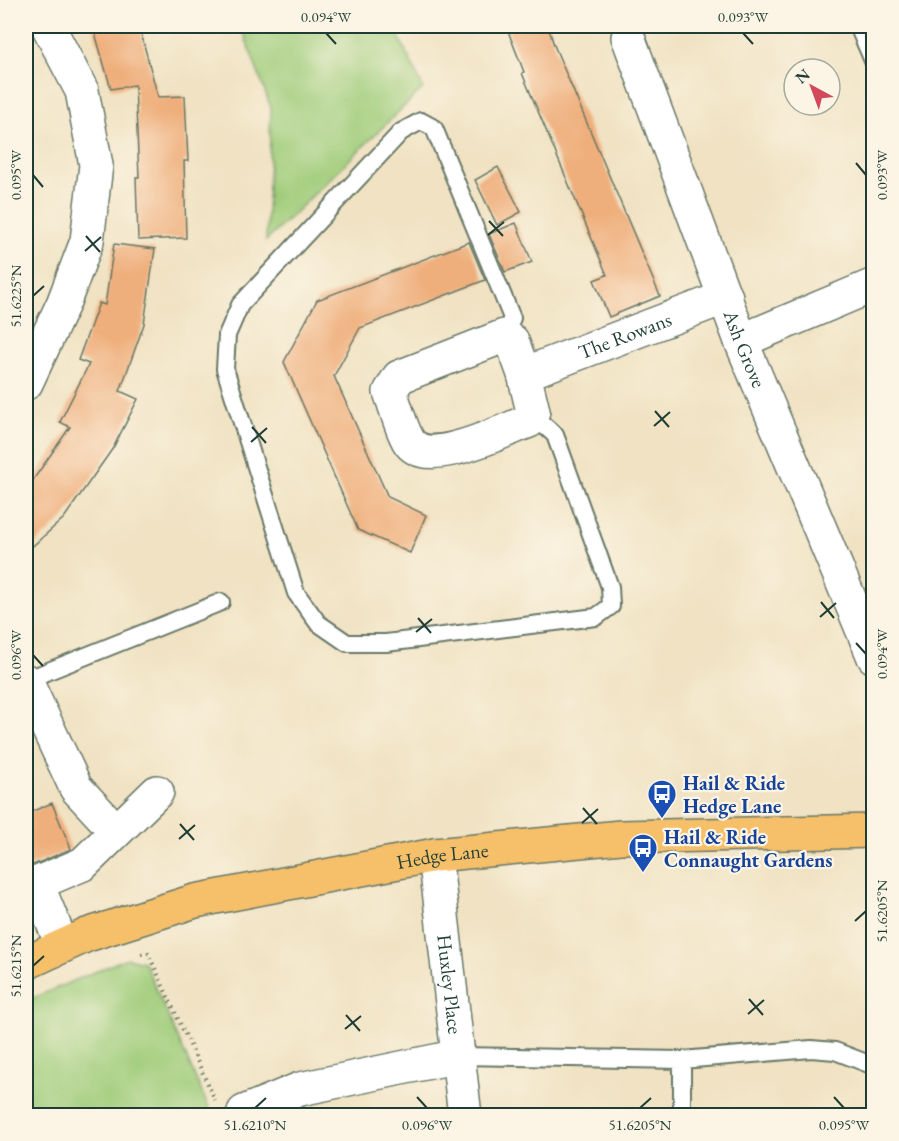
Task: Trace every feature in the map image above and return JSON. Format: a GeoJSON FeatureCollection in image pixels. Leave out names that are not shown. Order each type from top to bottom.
{"type":"FeatureCollection","features":[{"type":"Feature","properties":{"kind":"main road","name":"Hedge Lane"},"geometry":{"type":"LineString","coordinates":[[26,963],[62,945],[122,923],[195,901],[435,855],[621,837],[873,831]]}},
{"type":"Feature","properties":{"kind":"street"},"geometry":{"type":"LineString","coordinates":[[26,383],[63,304],[87,241],[96,165],[82,91],[48,26]]}},
{"type":"Feature","properties":{"kind":"street","name":"Ash Grove"},"geometry":{"type":"LineString","coordinates":[[623,29],[741,340],[873,657]]}},
{"type":"Feature","properties":{"kind":"street"},"geometry":{"type":"LineString","coordinates":[[741,340],[873,285]]}},
{"type":"Feature","properties":{"kind":"street","name":"The Rowans"},"geometry":{"type":"LineString","coordinates":[[524,374],[726,297]]}},
{"type":"Feature","properties":{"kind":"street"},"geometry":{"type":"LineString","coordinates":[[504,336],[512,341],[524,374],[533,411],[529,421],[444,452],[423,453],[409,442],[390,392],[399,377],[412,369],[504,336]]}},
{"type":"Feature","properties":{"kind":"street"},"geometry":{"type":"LineString","coordinates":[[26,681],[76,788],[115,830]]}},
{"type":"Feature","properties":{"kind":"street"},"geometry":{"type":"LineString","coordinates":[[62,945],[31,886],[83,864],[115,830],[157,792]]}},
{"type":"Feature","properties":{"kind":"street","name":"Huxley Place"},"geometry":{"type":"LineString","coordinates":[[435,855],[465,1116]]}},
{"type":"Feature","properties":{"kind":"street"},"geometry":{"type":"LineString","coordinates":[[230,1108],[300,1089],[459,1056]]}},
{"type":"Feature","properties":{"kind":"lane"},"geometry":{"type":"LineString","coordinates":[[858,26],[873,63]]}},
{"type":"Feature","properties":{"kind":"lane"},"geometry":{"type":"LineString","coordinates":[[504,336],[512,318],[434,128],[422,121],[401,132],[240,305],[227,335],[225,369],[296,593],[318,622],[347,643],[386,643],[596,617],[611,606],[610,587],[555,435],[532,415]]}},
{"type":"Feature","properties":{"kind":"lane"},"geometry":{"type":"LineString","coordinates":[[26,681],[221,602]]}},
{"type":"Feature","properties":{"kind":"lane"},"geometry":{"type":"LineString","coordinates":[[459,1056],[682,1060],[811,1048],[835,1051],[873,1066]]}},
{"type":"Feature","properties":{"kind":"lane"},"geometry":{"type":"LineString","coordinates":[[682,1060],[682,1116]]}},
{"type":"Feature","properties":{"kind":"path"},"geometry":{"type":"LineString","coordinates":[[135,955],[148,953],[230,1108]]}},
{"type":"Feature","properties":{"kind":"green space"},"geometry":{"type":"Polygon","coordinates":[[[241,26],[394,26],[423,88],[266,241],[271,108],[241,26]]]}},
{"type":"Feature","properties":{"kind":"green space"},"geometry":{"type":"Polygon","coordinates":[[[127,958],[144,962],[212,1115],[26,1115],[26,1001],[127,958]]]}},
{"type":"Feature","properties":{"kind":"building"},"geometry":{"type":"Polygon","coordinates":[[[93,26],[139,26],[158,97],[185,96],[188,161],[184,161],[186,238],[138,240],[136,177],[139,177],[135,85],[111,89],[93,26]]]}},
{"type":"Feature","properties":{"kind":"building"},"geometry":{"type":"Polygon","coordinates":[[[506,26],[548,26],[660,296],[609,317],[594,280],[607,275],[522,73],[524,72],[506,26]]]}},
{"type":"Feature","properties":{"kind":"building"},"geometry":{"type":"Polygon","coordinates":[[[498,167],[521,212],[497,225],[475,180],[498,167]]]}},
{"type":"Feature","properties":{"kind":"building"},"geometry":{"type":"Polygon","coordinates":[[[516,223],[532,262],[505,272],[489,234],[516,223]]]}},
{"type":"Feature","properties":{"kind":"building"},"geometry":{"type":"Polygon","coordinates":[[[469,242],[485,280],[360,328],[334,376],[388,497],[426,515],[410,553],[358,530],[284,362],[317,300],[469,242]]]}},
{"type":"Feature","properties":{"kind":"building"},"geometry":{"type":"Polygon","coordinates":[[[114,244],[155,249],[144,324],[120,391],[138,399],[113,448],[64,518],[26,552],[26,490],[70,427],[60,422],[89,364],[78,360],[99,303],[105,305],[114,244]]]}},
{"type":"Feature","properties":{"kind":"building"},"geometry":{"type":"Polygon","coordinates":[[[52,803],[71,849],[26,868],[26,814],[52,803]]]}},
{"type":"Feature","properties":{"kind":"place","name":"Hail & Ride Hedge Lane"},"geometry":{"type":"Point","coordinates":[662,820]}},
{"type":"Feature","properties":{"kind":"place","name":"Hail & Ride Connaught Gardens"},"geometry":{"type":"Point","coordinates":[643,874]}}]}
